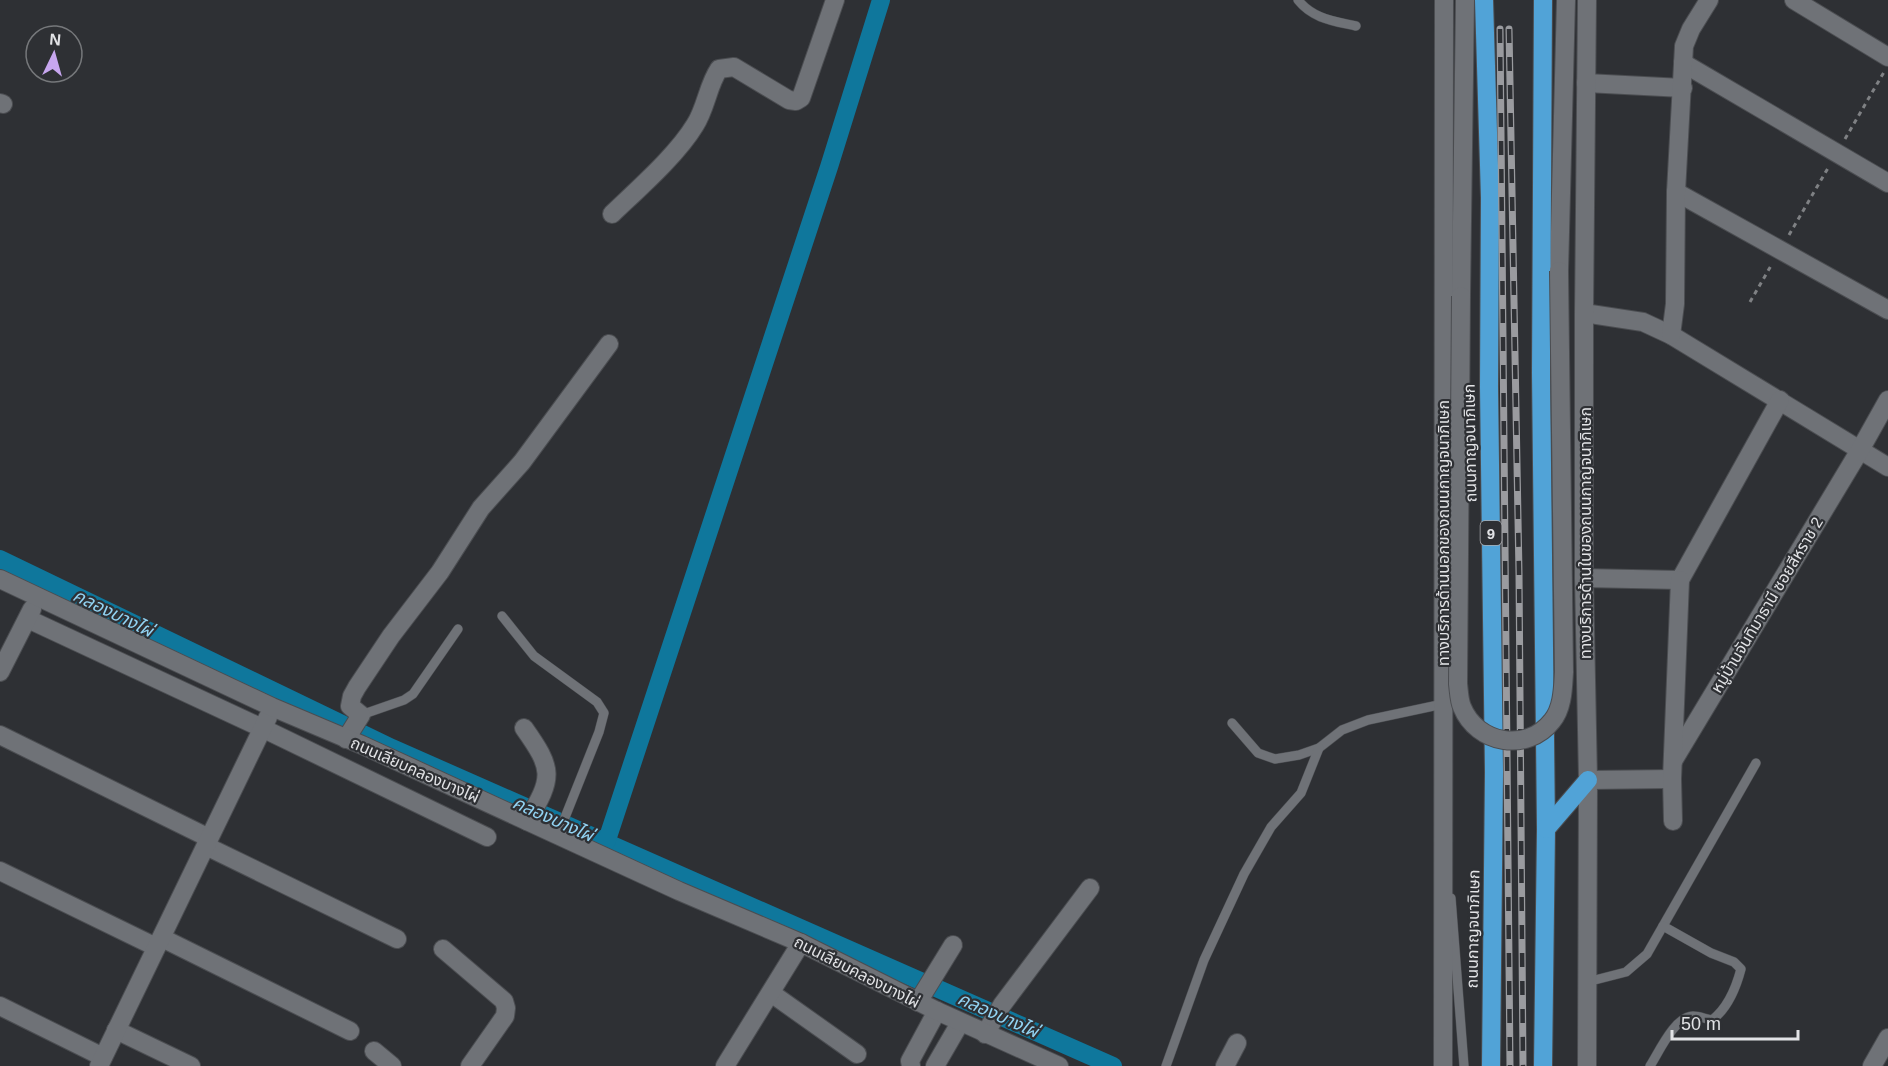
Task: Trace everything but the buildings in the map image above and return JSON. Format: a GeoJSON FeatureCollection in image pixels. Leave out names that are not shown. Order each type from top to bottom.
{"type":"FeatureCollection","features":[{"type":"Feature","properties":{"kind":"highway","name":"ถนนกาญจนาภิเษก"},"geometry":{"type":"LineString","coordinates":[[1484,0],[1490,198],[1489,387],[1494,772],[1491,1066]]}},
{"type":"Feature","properties":{"kind":"highway"},"geometry":{"type":"LineString","coordinates":[[1542,0],[1541,385],[1546,829],[1543,1066]]}},
{"type":"Feature","properties":{"kind":"highway"},"geometry":{"type":"LineString","coordinates":[[1546,829],[1588,780]]}},
{"type":"Feature","properties":{"kind":"street"},"geometry":{"type":"LineString","coordinates":[[612,214],[694,128],[703,112],[719,69],[734,67],[789,100],[796,101],[801,98],[835,0]]}},
{"type":"Feature","properties":{"kind":"street","name":"ทางบริการด้านนอกของถนนกาญจนาภิเษก"},"geometry":{"type":"LineString","coordinates":[[1443,1066],[1444,0]]}},
{"type":"Feature","properties":{"kind":"street"},"geometry":{"type":"LineString","coordinates":[[1465,0],[1458,672],[1461,706],[1473,725],[1486,735],[1503,741],[1514,741],[1541,732],[1554,719],[1562,697],[1564,672],[1559,271],[1566,0]]}},
{"type":"Feature","properties":{"kind":"street","name":"ทางบริการด้านในของถนนกาญจนาภิเษก"},"geometry":{"type":"LineString","coordinates":[[1587,0],[1584,313],[1584,578],[1588,780],[1587,1066]]}},
{"type":"Feature","properties":{"kind":"street"},"geometry":{"type":"LineString","coordinates":[[1671,335],[1675,304],[1676,192],[1684,46],[1691,29],[1709,0]]}},
{"type":"Feature","properties":{"kind":"street"},"geometry":{"type":"LineString","coordinates":[[1794,0],[1888,57]]}},
{"type":"Feature","properties":{"kind":"street"},"geometry":{"type":"LineString","coordinates":[[1683,63],[1888,183]]}},
{"type":"Feature","properties":{"kind":"street"},"geometry":{"type":"LineString","coordinates":[[1586,83],[1683,88]]}},
{"type":"Feature","properties":{"kind":"street"},"geometry":{"type":"LineString","coordinates":[[1676,192],[1888,310]]}},
{"type":"Feature","properties":{"kind":"street"},"geometry":{"type":"LineString","coordinates":[[1584,313],[1643,322],[1671,335],[1888,467]]}},
{"type":"Feature","properties":{"kind":"street"},"geometry":{"type":"LineString","coordinates":[[354,726],[350,706],[352,696],[391,636],[440,572],[481,508],[522,462],[609,344]]}},
{"type":"Feature","properties":{"kind":"street"},"geometry":{"type":"LineString","coordinates":[[1673,821],[1680,580],[1780,400]]}},
{"type":"Feature","properties":{"kind":"street","name":"หมู่บ้านจันทิมาธานี ซอยสีหราช 2"},"geometry":{"type":"LineString","coordinates":[[1673,770],[1888,400]]}},
{"type":"Feature","properties":{"kind":"street"},"geometry":{"type":"LineString","coordinates":[[1584,578],[1680,580]]}},
{"type":"Feature","properties":{"kind":"street","name":"ถนนเลียบคลองบางไผ่"},"geometry":{"type":"LineString","coordinates":[[0,579],[272,707],[354,726],[679,891],[801,943],[920,998],[937,1011],[960,1023],[987,1030],[1059,1066]]}},
{"type":"Feature","properties":{"kind":"street"},"geometry":{"type":"LineString","coordinates":[[0,672],[5,651],[28,619],[39,597]]}},
{"type":"Feature","properties":{"kind":"street"},"geometry":{"type":"LineString","coordinates":[[28,619],[262,728],[487,837]]}},
{"type":"Feature","properties":{"kind":"street"},"geometry":{"type":"LineString","coordinates":[[0,1006],[101,1061],[272,707]]}},
{"type":"Feature","properties":{"kind":"street"},"geometry":{"type":"LineString","coordinates":[[524,728],[543,755],[547,768],[544,788],[530,817]]}},
{"type":"Feature","properties":{"kind":"street"},"geometry":{"type":"LineString","coordinates":[[0,735],[397,939]]}},
{"type":"Feature","properties":{"kind":"street"},"geometry":{"type":"LineString","coordinates":[[1588,780],[1673,770]]}},
{"type":"Feature","properties":{"kind":"street"},"geometry":{"type":"LineString","coordinates":[[0,872],[350,1031]]}},
{"type":"Feature","properties":{"kind":"street"},"geometry":{"type":"LineString","coordinates":[[987,1030],[1002,1005],[1090,888]]}},
{"type":"Feature","properties":{"kind":"street"},"geometry":{"type":"LineString","coordinates":[[726,1066],[801,943]]}},
{"type":"Feature","properties":{"kind":"street"},"geometry":{"type":"LineString","coordinates":[[920,998],[953,945]]}},
{"type":"Feature","properties":{"kind":"street"},"geometry":{"type":"LineString","coordinates":[[443,949],[504,1001],[506,1008],[505,1016],[470,1066]]}},
{"type":"Feature","properties":{"kind":"street"},"geometry":{"type":"LineString","coordinates":[[771,993],[857,1054]]}},
{"type":"Feature","properties":{"kind":"street"},"geometry":{"type":"LineString","coordinates":[[911,1066],[910,1061],[937,1011]]}},
{"type":"Feature","properties":{"kind":"street"},"geometry":{"type":"LineString","coordinates":[[935,1066],[960,1023]]}},
{"type":"Feature","properties":{"kind":"street"},"geometry":{"type":"LineString","coordinates":[[116,1030],[191,1066]]}},
{"type":"Feature","properties":{"kind":"street"},"geometry":{"type":"LineString","coordinates":[[1872,1066],[1888,1038]]}},
{"type":"Feature","properties":{"kind":"street"},"geometry":{"type":"LineString","coordinates":[[1225,1066],[1237,1043]]}},
{"type":"Feature","properties":{"kind":"street"},"geometry":{"type":"LineString","coordinates":[[374,1051],[392,1066]]}},
{"type":"Feature","properties":{"kind":"lane"},"geometry":{"type":"LineString","coordinates":[[1298,0],[1318,17],[1356,26]]}},
{"type":"Feature","properties":{"kind":"lane"},"geometry":{"type":"LineString","coordinates":[[502,616],[534,656],[602,708],[599,732],[560,831]]}},
{"type":"Feature","properties":{"kind":"lane"},"geometry":{"type":"LineString","coordinates":[[354,726],[413,694],[458,629]]}},
{"type":"Feature","properties":{"kind":"lane"},"geometry":{"type":"LineString","coordinates":[[1232,723],[1258,753],[1275,759],[1299,755],[1319,748],[1341,730],[1368,720],[1443,704]]}},
{"type":"Feature","properties":{"kind":"lane"},"geometry":{"type":"LineString","coordinates":[[1167,1063],[1204,960],[1244,874],[1271,827],[1301,793],[1319,748]]}},
{"type":"Feature","properties":{"kind":"lane"},"geometry":{"type":"LineString","coordinates":[[1587,982],[1626,972],[1647,954],[1756,763]]}},
{"type":"Feature","properties":{"kind":"lane"},"geometry":{"type":"LineString","coordinates":[[1443,791],[1464,1066]]}},
{"type":"Feature","properties":{"kind":"lane"},"geometry":{"type":"LineString","coordinates":[[1650,1066],[1672,1030],[1683,1018],[1694,1016],[1712,1020],[1723,1012],[1741,969],[1734,962],[1711,953],[1663,926]]}},
{"type":"Feature","properties":{"kind":"path"},"geometry":{"type":"LineString","coordinates":[[1750,302],[1888,66]]}},
{"type":"Feature","properties":{"kind":"waterway"},"geometry":{"type":"LineString","coordinates":[[606,843],[829,167],[881,0]]}},
{"type":"Feature","properties":{"kind":"waterway","name":"คลองบางไผ่"},"geometry":{"type":"LineString","coordinates":[[0,559],[392,748],[1113,1066]]}},
{"type":"Feature","properties":{"kind":"railway"},"geometry":{"type":"LineString","coordinates":[[1500,29],[1510,1066]]}},
{"type":"Feature","properties":{"kind":"railway"},"geometry":{"type":"LineString","coordinates":[[1509,29],[1519,573],[1523,1066]]}}]}
